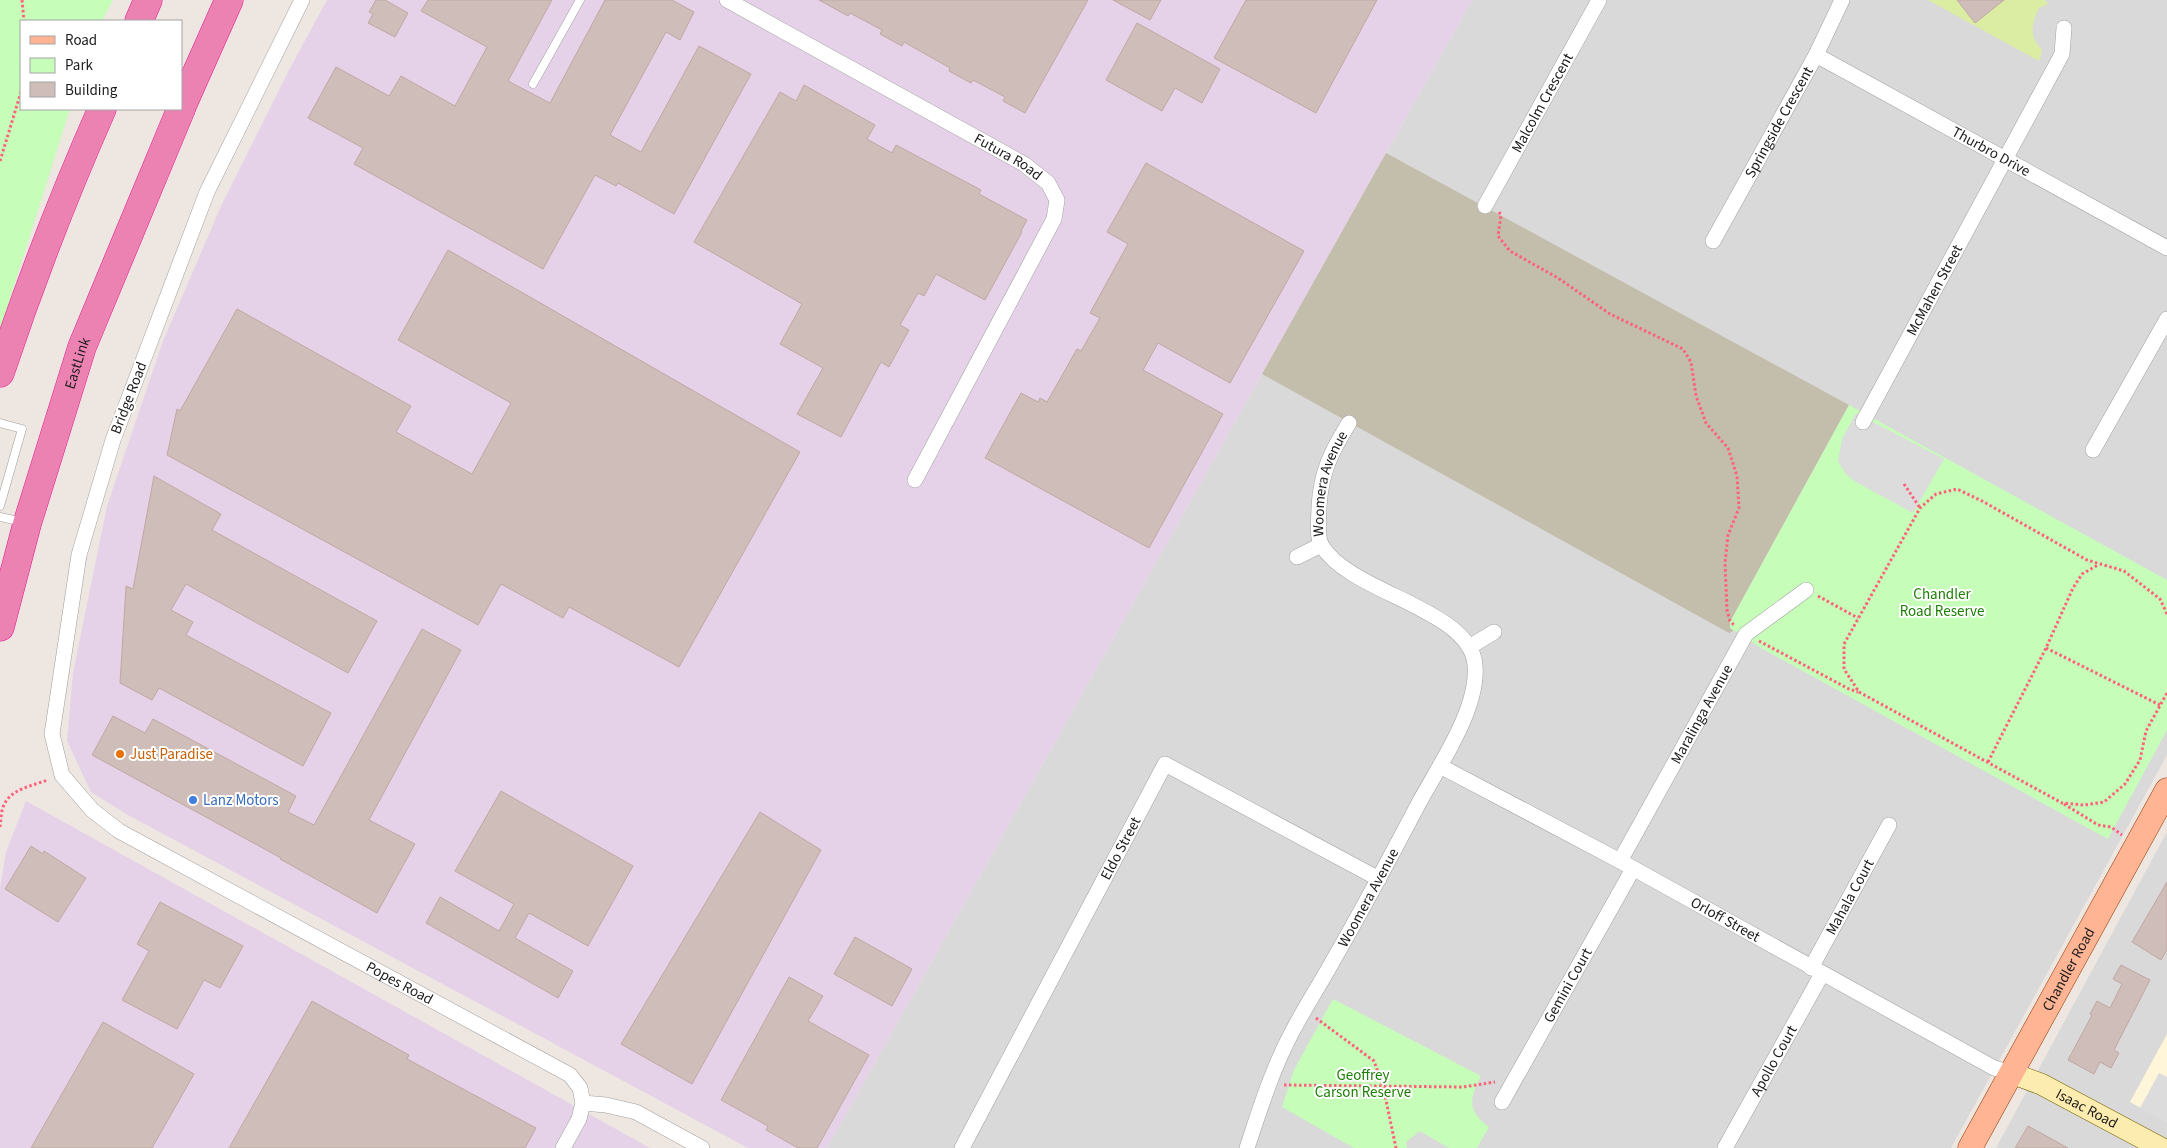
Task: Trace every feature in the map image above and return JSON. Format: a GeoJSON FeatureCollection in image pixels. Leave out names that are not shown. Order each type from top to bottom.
{"type":"FeatureCollection","features":[{"type":"Feature","properties":{"kind":"highway"},"geometry":{"type":"LineString","coordinates":[[139,20],[148,0]]}},
{"type":"Feature","properties":{"kind":"highway","name":"EastLink"},"geometry":{"type":"LineString","coordinates":[[182,106],[229,0]]}},
{"type":"Feature","properties":{"kind":"highway"},"geometry":{"type":"LineString","coordinates":[[0,373],[18,318],[74,173],[102,110]]}},
{"type":"Feature","properties":{"kind":"highway","name":"EastLink"},"geometry":{"type":"LineString","coordinates":[[0,627],[27,524],[82,347],[180,110]]}},
{"type":"Feature","properties":{"kind":"main road","name":"Chandler Road"},"geometry":{"type":"LineString","coordinates":[[1970,1148],[2167,790]]}},
{"type":"Feature","properties":{"kind":"street","name":"Bridge Road"},"geometry":{"type":"LineString","coordinates":[[92,810],[62,775],[52,734],[79,556],[113,440],[208,192],[302,0]]}},
{"type":"Feature","properties":{"kind":"street","name":"Futura Road"},"geometry":{"type":"LineString","coordinates":[[727,0],[1024,164],[1048,183],[1057,200],[1054,219],[915,480]]}},
{"type":"Feature","properties":{"kind":"street","name":"Malcolm Crescent"},"geometry":{"type":"LineString","coordinates":[[1487,203],[1599,0]]}},
{"type":"Feature","properties":{"kind":"street","name":"Springside Crescent"},"geometry":{"type":"LineString","coordinates":[[1713,241],[1816,55],[1842,0]]}},
{"type":"Feature","properties":{"kind":"street","name":"McMahen Street"},"geometry":{"type":"LineString","coordinates":[[1863,422],[2062,54],[2064,28]]}},
{"type":"Feature","properties":{"kind":"street","name":"Thurbro Drive"},"geometry":{"type":"LineString","coordinates":[[1816,55],[2167,248]]}},
{"type":"Feature","properties":{"kind":"street"},"geometry":{"type":"LineString","coordinates":[[2093,450],[2167,319]]}},
{"type":"Feature","properties":{"kind":"street","name":"Woomera Avenue"},"geometry":{"type":"LineString","coordinates":[[1247,1148],[1268,1085],[1304,1009],[1379,878],[1467,713],[1476,666],[1471,646],[1454,629],[1340,565],[1321,545],[1318,527],[1320,483],[1335,445],[1350,423]]}},
{"type":"Feature","properties":{"kind":"street","name":"Woomera Avenue"},"geometry":{"type":"LineString","coordinates":[[1296,557],[1321,545]]}},
{"type":"Feature","properties":{"kind":"street","name":"Maralinga Avenue"},"geometry":{"type":"LineString","coordinates":[[1620,861],[1746,634],[1806,590]]}},
{"type":"Feature","properties":{"kind":"street"},"geometry":{"type":"LineString","coordinates":[[1471,646],[1494,632]]}},
{"type":"Feature","properties":{"kind":"street","name":"Eldo Street"},"geometry":{"type":"LineString","coordinates":[[962,1148],[1165,764],[1379,878]]}},
{"type":"Feature","properties":{"kind":"street","name":"Orloff Street"},"geometry":{"type":"LineString","coordinates":[[1440,766],[1620,861],[1994,1068],[2011,1073]]}},
{"type":"Feature","properties":{"kind":"street","name":"Popes Road"},"geometry":{"type":"LineString","coordinates":[[92,810],[119,831],[570,1076],[580,1088],[583,1103]]}},
{"type":"Feature","properties":{"kind":"street","name":"Mahala Court"},"geometry":{"type":"LineString","coordinates":[[1816,971],[1889,825]]}},
{"type":"Feature","properties":{"kind":"street","name":"Gemini Court"},"geometry":{"type":"LineString","coordinates":[[1502,1102],[1633,869]]}},
{"type":"Feature","properties":{"kind":"street","name":"Apollo Court"},"geometry":{"type":"LineString","coordinates":[[1725,1148],[1816,971]]}},
{"type":"Feature","properties":{"kind":"street","name":"Isaac Road"},"geometry":{"type":"LineString","coordinates":[[2011,1073],[2041,1084],[2161,1148]]}},
{"type":"Feature","properties":{"kind":"street"},"geometry":{"type":"LineString","coordinates":[[563,1148],[579,1120],[583,1103],[606,1105],[636,1112],[702,1148]]}},
{"type":"Feature","properties":{"kind":"lane"},"geometry":{"type":"LineString","coordinates":[[533,84],[580,0]]}},
{"type":"Feature","properties":{"kind":"lane"},"geometry":{"type":"LineString","coordinates":[[0,423],[22,429],[0,506]]}},
{"type":"Feature","properties":{"kind":"lane"},"geometry":{"type":"LineString","coordinates":[[0,517],[27,524]]}},
{"type":"Feature","properties":{"kind":"path"},"geometry":{"type":"LineString","coordinates":[[22,0],[24,20]]}},
{"type":"Feature","properties":{"kind":"path"},"geometry":{"type":"LineString","coordinates":[[0,161],[20,95]]}},
{"type":"Feature","properties":{"kind":"path"},"geometry":{"type":"LineString","coordinates":[[1487,203],[1500,215],[1498,236],[1510,251],[1558,278],[1610,314],[1683,349],[1691,362],[1696,396],[1706,423],[1728,448],[1737,476],[1739,508],[1728,535],[1725,563],[1727,610],[1730,621],[1746,634],[1988,762],[2098,825],[2111,827],[2137,845]]}},
{"type":"Feature","properties":{"kind":"path"},"geometry":{"type":"LineString","coordinates":[[1904,484],[1920,508]]}},
{"type":"Feature","properties":{"kind":"path"},"geometry":{"type":"LineString","coordinates":[[1858,692],[1844,669],[1844,644],[1920,508],[1936,494],[1957,489],[2099,564],[2124,571],[2160,599],[2167,614]]}},
{"type":"Feature","properties":{"kind":"path"},"geometry":{"type":"LineString","coordinates":[[1988,762],[2046,648],[2073,588],[2082,574],[2099,564]]}},
{"type":"Feature","properties":{"kind":"path"},"geometry":{"type":"LineString","coordinates":[[1806,590],[1858,618]]}},
{"type":"Feature","properties":{"kind":"path"},"geometry":{"type":"LineString","coordinates":[[2046,648],[2160,705]]}},
{"type":"Feature","properties":{"kind":"path"},"geometry":{"type":"LineString","coordinates":[[2062,803],[2084,805],[2104,802],[2125,784],[2140,760],[2146,731],[2167,692]]}},
{"type":"Feature","properties":{"kind":"path"},"geometry":{"type":"LineString","coordinates":[[0,827],[4,804],[8,798],[17,792],[62,775]]}},
{"type":"Feature","properties":{"kind":"path"},"geometry":{"type":"LineString","coordinates":[[1304,1009],[1374,1061],[1383,1086],[1396,1148]]}},
{"type":"Feature","properties":{"kind":"path"},"geometry":{"type":"LineString","coordinates":[[1268,1085],[1463,1087],[1515,1080]]}},
{"type":"Feature","properties":{"kind":"shaded area"},"geometry":{"type":"Polygon","coordinates":[[[327,0],[1472,0],[827,1148],[748,1148],[128,815],[91,792],[67,741],[73,673],[107,506],[163,341],[222,204],[289,70],[327,0]]]}},
{"type":"Feature","properties":{"kind":"shaded area"},"geometry":{"type":"Polygon","coordinates":[[[1472,0],[2167,0],[2167,755],[1951,1148],[827,1148],[1472,0]]]}},
{"type":"Feature","properties":{"kind":"shaded area"},"geometry":{"type":"Polygon","coordinates":[[[1386,153],[1849,405],[1730,622],[1733,631],[1729,633],[1262,374],[1386,153]]]}},
{"type":"Feature","properties":{"kind":"shaded area"},"geometry":{"type":"Polygon","coordinates":[[[1856,413],[1944,459],[1913,513],[1854,481],[1845,473],[1838,461],[1842,439],[1856,413]]]}},
{"type":"Feature","properties":{"kind":"shaded area"},"geometry":{"type":"Polygon","coordinates":[[[26,801],[650,1148],[0,1148],[0,888],[6,852],[26,801]]]}},
{"type":"Feature","properties":{"kind":"shaded area"},"geometry":{"type":"Polygon","coordinates":[[[2167,832],[2167,1148],[1996,1148],[2096,963],[2167,832]]]}},
{"type":"Feature","properties":{"kind":"shaded area"},"geometry":{"type":"Polygon","coordinates":[[[2167,1034],[2167,1122],[2130,1102],[2167,1034]]]}},
{"type":"Feature","properties":{"kind":"shaded area"},"geometry":{"type":"Polygon","coordinates":[[[2159,1073],[2167,1077],[2167,1122],[2140,1108],[2159,1073]]]}},
{"type":"Feature","properties":{"kind":"green space"},"geometry":{"type":"Polygon","coordinates":[[[0,0],[113,0],[103,20],[20,20],[20,110],[70,110],[0,330],[0,0]]]}},
{"type":"Feature","properties":{"kind":"green space"},"geometry":{"type":"Polygon","coordinates":[[[1928,0],[2045,0],[2048,4],[2039,8],[2033,25],[2033,35],[2042,50],[2039,61],[1928,0]]]}},
{"type":"Feature","properties":{"kind":"green space","name":"Chandler Road Reserve"},"geometry":{"type":"Polygon","coordinates":[[[1849,405],[2167,580],[2167,730],[2108,839],[1761,648],[1730,628],[1730,622],[1849,405]]]}},
{"type":"Feature","properties":{"kind":"green space","name":"Geoffrey Carson Reserve"},"geometry":{"type":"Polygon","coordinates":[[[1333,999],[1481,1076],[1474,1091],[1472,1104],[1477,1116],[1489,1127],[1477,1148],[1449,1148],[1420,1131],[1406,1142],[1407,1148],[1354,1148],[1282,1107],[1294,1070],[1333,999]]]}},
{"type":"Feature","properties":{"kind":"building"},"geometry":{"type":"Polygon","coordinates":[[[376,0],[385,0],[408,13],[395,37],[368,23],[373,14],[369,12],[376,0]]]}},
{"type":"Feature","properties":{"kind":"building"},"geometry":{"type":"Polygon","coordinates":[[[428,0],[552,0],[508,81],[550,103],[605,0],[672,0],[694,12],[680,40],[666,32],[610,135],[641,152],[699,46],[751,74],[674,214],[618,183],[616,186],[595,175],[543,269],[354,164],[363,148],[308,118],[336,67],[389,96],[401,76],[455,106],[487,47],[421,11],[428,0]]]}},
{"type":"Feature","properties":{"kind":"building"},"geometry":{"type":"Polygon","coordinates":[[[819,0],[1088,0],[1025,113],[1003,101],[1005,97],[973,80],[971,83],[949,71],[950,68],[904,42],[902,46],[880,34],[882,30],[850,13],[848,16],[819,0]]]}},
{"type":"Feature","properties":{"kind":"building"},"geometry":{"type":"Polygon","coordinates":[[[1113,0],[1161,0],[1150,20],[1113,0]]]}},
{"type":"Feature","properties":{"kind":"building"},"geometry":{"type":"Polygon","coordinates":[[[1246,0],[1377,0],[1316,113],[1214,58],[1246,0]]]}},
{"type":"Feature","properties":{"kind":"building"},"geometry":{"type":"Polygon","coordinates":[[[1957,0],[2004,0],[1975,23],[1957,0]]]}},
{"type":"Feature","properties":{"kind":"building"},"geometry":{"type":"Polygon","coordinates":[[[1137,23],[1220,69],[1202,103],[1175,88],[1162,111],[1106,80],[1137,23]]]}},
{"type":"Feature","properties":{"kind":"building"},"geometry":{"type":"Polygon","coordinates":[[[804,85],[875,125],[867,139],[892,153],[896,145],[981,190],[979,194],[1027,220],[985,300],[936,274],[924,296],[918,293],[900,325],[909,330],[889,367],[881,362],[841,437],[797,414],[823,368],[780,344],[802,304],[694,242],[780,92],[796,101],[804,85]]]}},
{"type":"Feature","properties":{"kind":"building"},"geometry":{"type":"Polygon","coordinates":[[[1146,163],[1304,251],[1230,383],[1158,343],[1143,370],[1223,414],[1149,548],[985,458],[1021,393],[1038,402],[1040,398],[1047,402],[1077,349],[1081,351],[1100,318],[1090,313],[1128,244],[1107,232],[1146,163]]]}},
{"type":"Feature","properties":{"kind":"building"},"geometry":{"type":"Polygon","coordinates":[[[448,250],[800,452],[679,667],[569,607],[563,618],[501,584],[478,625],[167,455],[177,409],[180,411],[237,309],[411,406],[396,432],[472,474],[511,403],[398,340],[448,250]]]}},
{"type":"Feature","properties":{"kind":"building"},"geometry":{"type":"Polygon","coordinates":[[[154,476],[221,514],[212,530],[377,621],[348,673],[186,584],[171,610],[193,622],[186,635],[331,713],[303,766],[159,688],[152,700],[120,683],[126,586],[133,589],[154,476]]]}},
{"type":"Feature","properties":{"kind":"building"},"geometry":{"type":"Polygon","coordinates":[[[422,629],[461,650],[369,820],[415,844],[377,913],[281,858],[92,755],[113,716],[145,733],[153,719],[296,796],[288,812],[314,825],[422,629]]]}},
{"type":"Feature","properties":{"kind":"building"},"geometry":{"type":"Polygon","coordinates":[[[501,791],[633,866],[588,946],[529,913],[515,938],[573,971],[558,998],[426,923],[440,897],[499,931],[514,904],[455,871],[501,791]]]}},
{"type":"Feature","properties":{"kind":"building"},"geometry":{"type":"Polygon","coordinates":[[[760,812],[821,850],[692,1084],[621,1044],[760,812]]]}},
{"type":"Feature","properties":{"kind":"building"},"geometry":{"type":"Polygon","coordinates":[[[31,846],[43,854],[44,851],[86,878],[58,922],[5,889],[31,846]]]}},
{"type":"Feature","properties":{"kind":"building"},"geometry":{"type":"Polygon","coordinates":[[[2167,882],[2167,950],[2161,960],[2132,942],[2167,882]]]}},
{"type":"Feature","properties":{"kind":"building"},"geometry":{"type":"Polygon","coordinates":[[[160,902],[243,946],[220,988],[204,980],[177,1029],[122,1000],[149,951],[137,944],[160,902]]]}},
{"type":"Feature","properties":{"kind":"building"},"geometry":{"type":"Polygon","coordinates":[[[855,937],[912,969],[892,1006],[834,974],[855,937]]]}},
{"type":"Feature","properties":{"kind":"building"},"geometry":{"type":"Polygon","coordinates":[[[2121,965],[2150,980],[2114,1050],[2119,1053],[2111,1068],[2100,1062],[2094,1074],[2068,1060],[2092,1015],[2090,1014],[2097,1001],[2110,1008],[2122,984],[2113,979],[2121,965]]]}},
{"type":"Feature","properties":{"kind":"building"},"geometry":{"type":"Polygon","coordinates":[[[789,977],[823,996],[808,1021],[869,1055],[817,1148],[798,1148],[766,1130],[768,1126],[721,1100],[789,977]]]}},
{"type":"Feature","properties":{"kind":"building"},"geometry":{"type":"Polygon","coordinates":[[[312,1001],[409,1055],[407,1059],[536,1128],[525,1148],[229,1148],[312,1001]]]}},
{"type":"Feature","properties":{"kind":"building"},"geometry":{"type":"Polygon","coordinates":[[[103,1022],[194,1074],[152,1148],[31,1148],[103,1022]]]}},
{"type":"Feature","properties":{"kind":"building"},"geometry":{"type":"Polygon","coordinates":[[[2028,1126],[2068,1148],[2015,1148],[2028,1126]]]}},
{"type":"Feature","properties":{"kind":"place","name":"Just Paradise"},"geometry":{"type":"Point","coordinates":[120,754]}},
{"type":"Feature","properties":{"kind":"place","name":"Lanz Motors"},"geometry":{"type":"Point","coordinates":[193,800]}}]}
